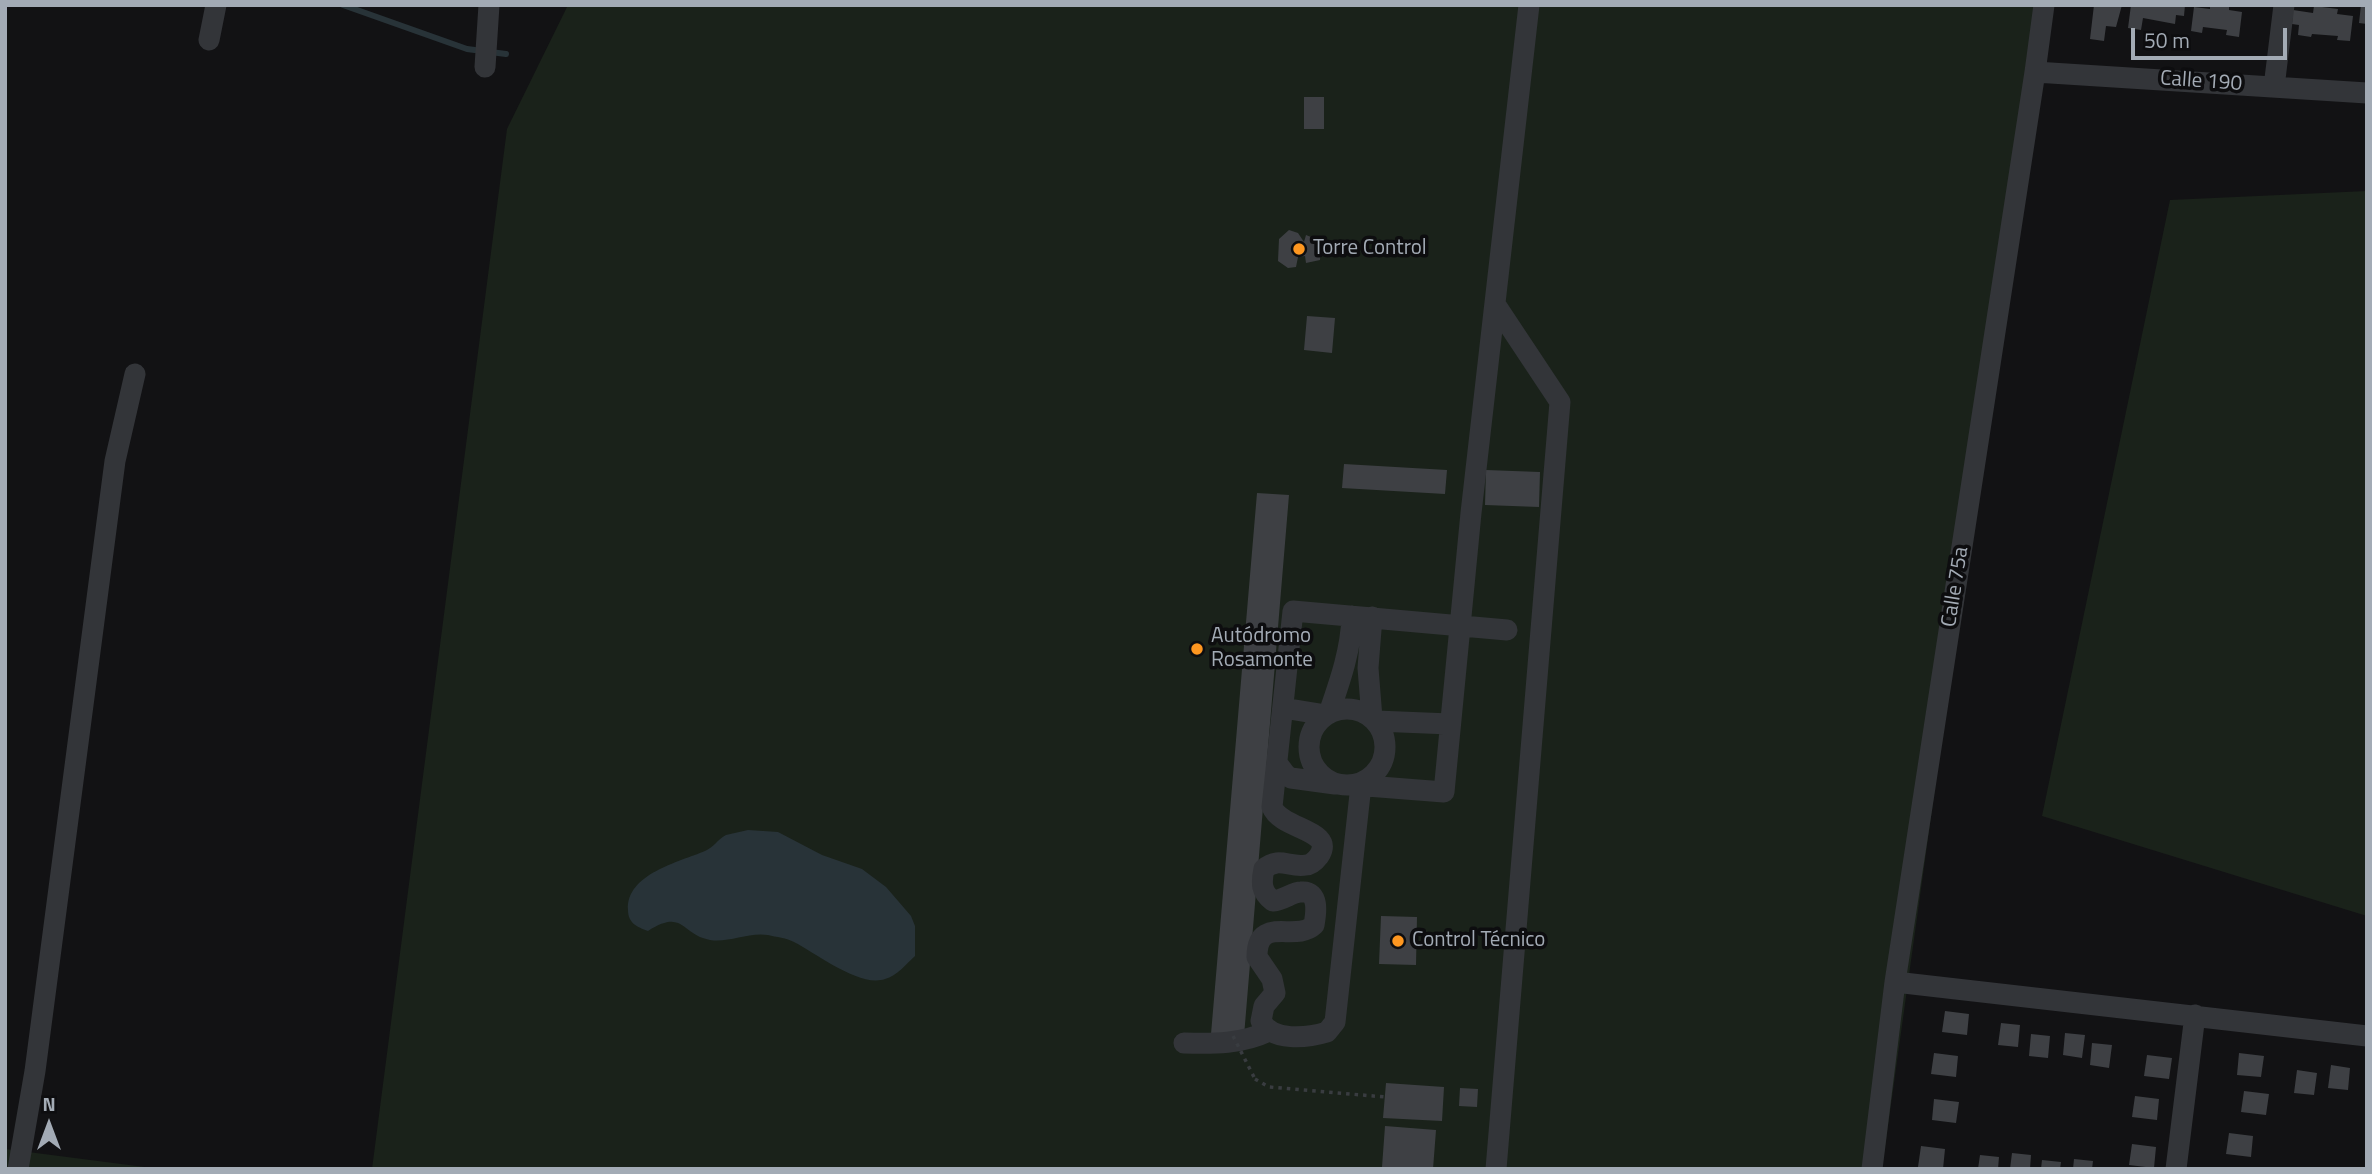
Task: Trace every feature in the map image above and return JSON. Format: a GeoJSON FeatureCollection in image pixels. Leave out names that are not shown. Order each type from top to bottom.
{"type":"FeatureCollection","features":[{"type":"Feature","properties":{"kind":"street"},"geometry":{"type":"LineString","coordinates":[[209,40],[216,5]]}},
{"type":"Feature","properties":{"kind":"street"},"geometry":{"type":"LineString","coordinates":[[485,67],[489,5]]}},
{"type":"Feature","properties":{"kind":"street"},"geometry":{"type":"LineString","coordinates":[[1277,763],[1286,775],[1292,778],[1444,792],[1529,5]]}},
{"type":"Feature","properties":{"kind":"street","name":"Calle 75a"},"geometry":{"type":"LineString","coordinates":[[1872,1169],[1895,982],[2044,5]]}},
{"type":"Feature","properties":{"kind":"street"},"geometry":{"type":"LineString","coordinates":[[2274,87],[2284,5]]}},
{"type":"Feature","properties":{"kind":"street","name":"Calle 190"},"geometry":{"type":"LineString","coordinates":[[2035,72],[2367,93]]}},
{"type":"Feature","properties":{"kind":"street"},"geometry":{"type":"LineString","coordinates":[[1495,304],[1560,402],[1496,1169]]}},
{"type":"Feature","properties":{"kind":"street"},"geometry":{"type":"LineString","coordinates":[[18,1169],[37,1057],[115,461],[135,374]]}},
{"type":"Feature","properties":{"kind":"street"},"geometry":{"type":"LineString","coordinates":[[1269,1031],[1261,1021],[1261,1013],[1275,993],[1275,986],[1257,957],[1259,943],[1264,936],[1274,931],[1296,933],[1308,930],[1314,925],[1316,903],[1313,896],[1306,892],[1299,892],[1282,901],[1273,901],[1266,896],[1262,888],[1264,869],[1279,861],[1305,866],[1313,863],[1320,855],[1322,845],[1319,837],[1310,831],[1275,816],[1272,807],[1293,611],[1507,630]]}},
{"type":"Feature","properties":{"kind":"street"},"geometry":{"type":"LineString","coordinates":[[1362,617],[1374,720],[1384,734],[1386,749],[1374,775],[1351,785],[1322,776],[1313,764],[1309,750],[1315,725],[1327,714],[1344,669],[1351,636],[1362,617]]}},
{"type":"Feature","properties":{"kind":"street"},"geometry":{"type":"LineString","coordinates":[[1283,708],[1327,714],[1349,709],[1374,720],[1450,724]]}},
{"type":"Feature","properties":{"kind":"street"},"geometry":{"type":"LineString","coordinates":[[1184,1043],[1218,1044],[1252,1039],[1269,1031],[1295,1036],[1316,1035],[1327,1032],[1335,1022],[1351,785]]}},
{"type":"Feature","properties":{"kind":"street"},"geometry":{"type":"LineString","coordinates":[[1895,982],[2367,1036]]}},
{"type":"Feature","properties":{"kind":"street"},"geometry":{"type":"LineString","coordinates":[[2176,1169],[2195,1016]]}},
{"type":"Feature","properties":{"kind":"path"},"geometry":{"type":"LineString","coordinates":[[1233,1036],[1255,1079],[1269,1087],[1385,1097]]}},
{"type":"Feature","properties":{"kind":"shaded area","name":"Autódromo Rosamonte"},"geometry":{"type":"Polygon","coordinates":[[[568,5],[2044,5],[1882,1169],[372,1169],[507,129],[568,5]]]}},
{"type":"Feature","properties":{"kind":"shaded area"},"geometry":{"type":"Polygon","coordinates":[[[2367,191],[2367,916],[2042,816],[2170,200],[2367,191]]]}},
{"type":"Feature","properties":{"kind":"shaded area"},"geometry":{"type":"Polygon","coordinates":[[[748,830],[778,832],[822,855],[862,869],[886,887],[911,916],[915,926],[915,956],[885,979],[863,979],[785,939],[761,934],[710,940],[676,922],[669,922],[648,931],[631,921],[628,914],[630,898],[645,878],[669,865],[708,850],[726,835],[748,830]]]}},
{"type":"Feature","properties":{"kind":"shaded area"},"geometry":{"type":"Polygon","coordinates":[[[5,1149],[160,1169],[5,1169],[5,1149]]]}},
{"type":"Feature","properties":{"kind":"building"},"geometry":{"type":"Polygon","coordinates":[[[2094,5],[2122,5],[2116,27],[2106,26],[2104,41],[2090,39],[2094,5]]]}},
{"type":"Feature","properties":{"kind":"building"},"geometry":{"type":"Polygon","coordinates":[[[2131,5],[2185,5],[2184,16],[2176,15],[2175,24],[2143,18],[2141,30],[2128,28],[2131,5]]]}},
{"type":"Feature","properties":{"kind":"building"},"geometry":{"type":"Polygon","coordinates":[[[2210,5],[2229,5],[2229,10],[2242,12],[2239,37],[2226,35],[2227,30],[2203,27],[2202,33],[2191,31],[2194,7],[2210,9],[2210,5]]]}},
{"type":"Feature","properties":{"kind":"building"},"geometry":{"type":"Polygon","coordinates":[[[2361,5],[2367,5],[2367,24],[2359,23],[2361,5]]]}},
{"type":"Feature","properties":{"kind":"building"},"geometry":{"type":"Polygon","coordinates":[[[2314,6],[2338,9],[2337,14],[2353,16],[2350,41],[2337,40],[2338,36],[2298,35],[2299,25],[2292,24],[2293,10],[2313,13],[2314,6]]]}},
{"type":"Feature","properties":{"kind":"building"},"geometry":{"type":"Polygon","coordinates":[[[1304,97],[1324,97],[1324,129],[1304,129],[1304,97]]]}},
{"type":"Feature","properties":{"kind":"building","name":"Torre Control"},"geometry":{"type":"Polygon","coordinates":[[[1289,230],[1298,233],[1304,242],[1306,235],[1321,241],[1320,260],[1306,263],[1305,256],[1298,257],[1296,267],[1288,268],[1278,261],[1279,239],[1289,230]]]}},
{"type":"Feature","properties":{"kind":"building"},"geometry":{"type":"Polygon","coordinates":[[[1307,316],[1335,318],[1332,353],[1304,350],[1307,316]]]}},
{"type":"Feature","properties":{"kind":"building"},"geometry":{"type":"Polygon","coordinates":[[[1344,464],[1447,470],[1445,494],[1342,488],[1344,464]]]}},
{"type":"Feature","properties":{"kind":"building"},"geometry":{"type":"Polygon","coordinates":[[[1486,470],[1540,472],[1539,507],[1485,505],[1486,470]]]}},
{"type":"Feature","properties":{"kind":"building"},"geometry":{"type":"Polygon","coordinates":[[[1257,493],[1289,495],[1244,1036],[1211,1034],[1257,493]]]}},
{"type":"Feature","properties":{"kind":"building","name":"Control Técnico"},"geometry":{"type":"Polygon","coordinates":[[[1381,916],[1417,917],[1416,965],[1379,964],[1381,916]]]}},
{"type":"Feature","properties":{"kind":"building"},"geometry":{"type":"Polygon","coordinates":[[[1945,1011],[1969,1014],[1967,1035],[1942,1032],[1945,1011]]]}},
{"type":"Feature","properties":{"kind":"building"},"geometry":{"type":"Polygon","coordinates":[[[2001,1023],[2020,1025],[2018,1047],[1998,1045],[2001,1023]]]}},
{"type":"Feature","properties":{"kind":"building"},"geometry":{"type":"Polygon","coordinates":[[[2065,1033],[2085,1035],[2082,1058],[2063,1055],[2065,1033]]]}},
{"type":"Feature","properties":{"kind":"building"},"geometry":{"type":"Polygon","coordinates":[[[2031,1034],[2050,1036],[2048,1058],[2029,1056],[2031,1034]]]}},
{"type":"Feature","properties":{"kind":"building"},"geometry":{"type":"Polygon","coordinates":[[[2092,1043],[2112,1045],[2109,1068],[2090,1065],[2092,1043]]]}},
{"type":"Feature","properties":{"kind":"building"},"geometry":{"type":"Polygon","coordinates":[[[1934,1053],[1958,1056],[1956,1077],[1931,1074],[1934,1053]]]}},
{"type":"Feature","properties":{"kind":"building"},"geometry":{"type":"Polygon","coordinates":[[[2239,1053],[2264,1056],[2261,1077],[2237,1075],[2239,1053]]]}},
{"type":"Feature","properties":{"kind":"building"},"geometry":{"type":"Polygon","coordinates":[[[2147,1055],[2172,1058],[2169,1079],[2144,1076],[2147,1055]]]}},
{"type":"Feature","properties":{"kind":"building"},"geometry":{"type":"Polygon","coordinates":[[[2331,1065],[2350,1068],[2348,1090],[2328,1088],[2331,1065]]]}},
{"type":"Feature","properties":{"kind":"building"},"geometry":{"type":"Polygon","coordinates":[[[2297,1070],[2317,1073],[2314,1095],[2294,1093],[2297,1070]]]}},
{"type":"Feature","properties":{"kind":"building"},"geometry":{"type":"Polygon","coordinates":[[[1386,1083],[1444,1087],[1442,1121],[1383,1118],[1386,1083]]]}},
{"type":"Feature","properties":{"kind":"building"},"geometry":{"type":"Polygon","coordinates":[[[1460,1088],[1478,1089],[1477,1107],[1459,1106],[1460,1088]]]}},
{"type":"Feature","properties":{"kind":"building"},"geometry":{"type":"Polygon","coordinates":[[[2244,1091],[2269,1094],[2266,1115],[2241,1112],[2244,1091]]]}},
{"type":"Feature","properties":{"kind":"building"},"geometry":{"type":"Polygon","coordinates":[[[2135,1096],[2159,1099],[2157,1120],[2132,1117],[2135,1096]]]}},
{"type":"Feature","properties":{"kind":"building"},"geometry":{"type":"Polygon","coordinates":[[[1934,1099],[1959,1102],[1956,1123],[1932,1120],[1934,1099]]]}},
{"type":"Feature","properties":{"kind":"building"},"geometry":{"type":"Polygon","coordinates":[[[1385,1126],[1436,1130],[1433,1169],[1382,1167],[1385,1126]]]}},
{"type":"Feature","properties":{"kind":"building"},"geometry":{"type":"Polygon","coordinates":[[[2229,1133],[2253,1136],[2251,1157],[2226,1154],[2229,1133]]]}},
{"type":"Feature","properties":{"kind":"building"},"geometry":{"type":"Polygon","coordinates":[[[2132,1144],[2156,1147],[2154,1168],[2129,1165],[2132,1144]]]}},
{"type":"Feature","properties":{"kind":"building"},"geometry":{"type":"Polygon","coordinates":[[[1921,1146],[1945,1149],[1943,1169],[1918,1167],[1921,1146]]]}},
{"type":"Feature","properties":{"kind":"building"},"geometry":{"type":"Polygon","coordinates":[[[2012,1153],[2031,1155],[2030,1169],[2010,1169],[2012,1153]]]}},
{"type":"Feature","properties":{"kind":"building"},"geometry":{"type":"Polygon","coordinates":[[[1980,1155],[1999,1157],[1998,1169],[1978,1169],[1980,1155]]]}},
{"type":"Feature","properties":{"kind":"building"},"geometry":{"type":"Polygon","coordinates":[[[2074,1159],[2093,1161],[2092,1169],[2073,1169],[2074,1159]]]}},
{"type":"Feature","properties":{"kind":"building"},"geometry":{"type":"Polygon","coordinates":[[[2042,1160],[2061,1162],[2060,1169],[2041,1169],[2042,1160]]]}},
{"type":"Feature","properties":{"kind":"waterway"},"geometry":{"type":"LineString","coordinates":[[343,5],[467,49],[506,54]]}},
{"type":"Feature","properties":{"kind":"place","name":"Torre Control"},"geometry":{"type":"Point","coordinates":[1299,249]}},
{"type":"Feature","properties":{"kind":"place","name":"Autódromo Rosamonte"},"geometry":{"type":"Point","coordinates":[1197,649]}},
{"type":"Feature","properties":{"kind":"place","name":"Control Técnico"},"geometry":{"type":"Point","coordinates":[1398,941]}}]}
